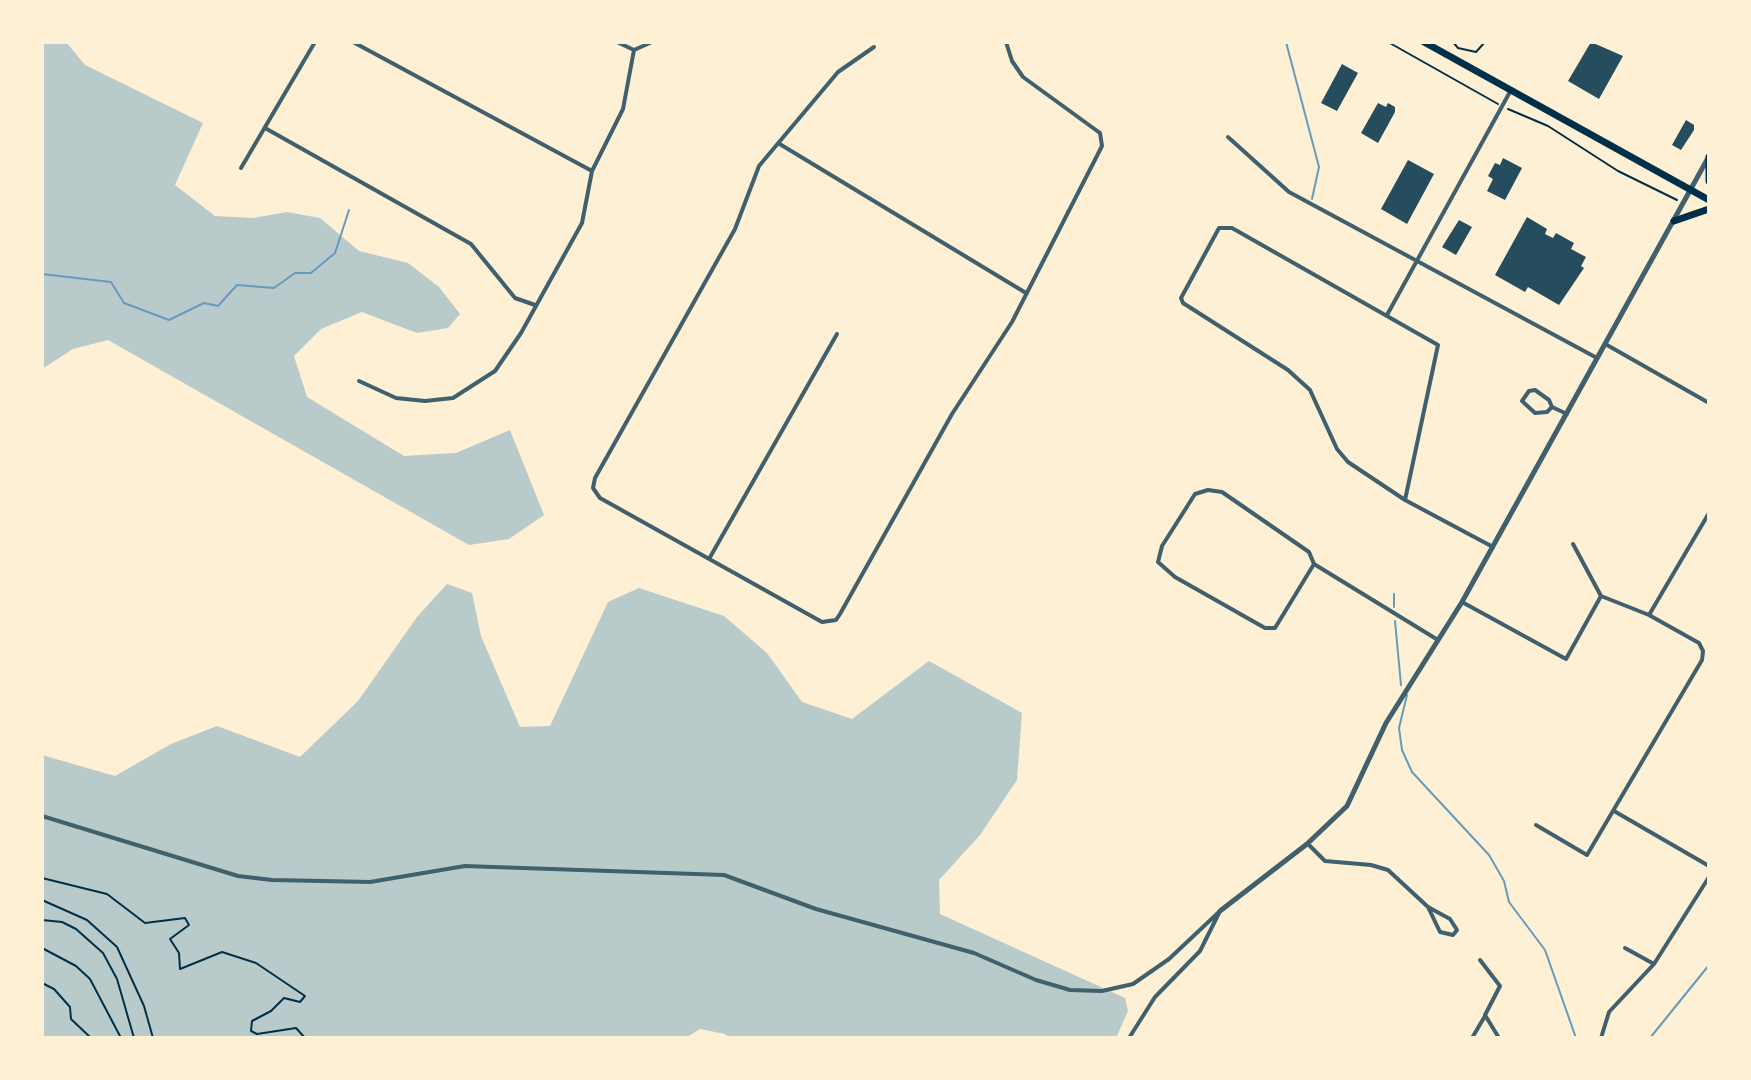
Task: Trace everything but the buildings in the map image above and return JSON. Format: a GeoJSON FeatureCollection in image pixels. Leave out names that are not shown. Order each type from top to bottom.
{"type":"FeatureCollection","features":[{"type":"Feature","properties":{"kind":"main road"},"geometry":{"type":"LineString","coordinates":[[1424,42],[1439,46],[1511,90],[1709,200]]}},
{"type":"Feature","properties":{"kind":"main road"},"geometry":{"type":"LineString","coordinates":[[1709,157],[1709,181]]}},
{"type":"Feature","properties":{"kind":"main road"},"geometry":{"type":"LineString","coordinates":[[1674,221],[1709,209]]}},
{"type":"Feature","properties":{"kind":"street"},"geometry":{"type":"LineString","coordinates":[[241,168],[315,42]]}},
{"type":"Feature","properties":{"kind":"street"},"geometry":{"type":"LineString","coordinates":[[353,42],[592,171]]}},
{"type":"Feature","properties":{"kind":"street"},"geometry":{"type":"LineString","coordinates":[[617,42],[634,50],[652,42]]}},
{"type":"Feature","properties":{"kind":"street"},"geometry":{"type":"LineString","coordinates":[[874,47],[838,72],[759,166],[735,229],[595,478],[593,488],[600,498],[822,622],[836,620],[840,614],[952,414],[1012,322],[1104,141],[1100,133],[1023,77],[1012,61],[1006,42]]}},
{"type":"Feature","properties":{"kind":"street"},"geometry":{"type":"LineString","coordinates":[[359,381],[378,391],[413,401],[453,398],[476,387],[495,371],[582,223],[592,171],[623,109],[634,50]]}},
{"type":"Feature","properties":{"kind":"street"},"geometry":{"type":"LineString","coordinates":[[1387,315],[1511,90]]}},
{"type":"Feature","properties":{"kind":"street"},"geometry":{"type":"LineString","coordinates":[[265,128],[471,244],[515,298],[535,305]]}},
{"type":"Feature","properties":{"kind":"street"},"geometry":{"type":"LineString","coordinates":[[1228,137],[1289,192],[1599,360]]}},
{"type":"Feature","properties":{"kind":"street"},"geometry":{"type":"LineString","coordinates":[[777,143],[1026,293]]}},
{"type":"Feature","properties":{"kind":"street"},"geometry":{"type":"LineString","coordinates":[[42,816],[238,876],[272,880],[383,881],[465,866],[724,875],[816,909],[974,953],[1036,980],[1070,990],[1102,991],[1133,984],[1169,959],[1220,911],[1307,844],[1347,806],[1393,710],[1440,641],[1599,360],[1709,157]]}},
{"type":"Feature","properties":{"kind":"street"},"geometry":{"type":"LineString","coordinates":[[1405,500],[1438,345],[1232,228],[1219,228],[1181,298],[1189,308],[1288,370],[1310,390],[1337,449],[1348,462],[1405,500],[1493,547]]}},
{"type":"Feature","properties":{"kind":"street"},"geometry":{"type":"LineString","coordinates":[[709,559],[837,334]]}},
{"type":"Feature","properties":{"kind":"street"},"geometry":{"type":"LineString","coordinates":[[1607,345],[1709,403]]}},
{"type":"Feature","properties":{"kind":"street"},"geometry":{"type":"LineString","coordinates":[[1552,407],[1547,412],[1535,413],[1522,401],[1529,391],[1535,390],[1549,400],[1552,407],[1567,414]]}},
{"type":"Feature","properties":{"kind":"street"},"geometry":{"type":"LineString","coordinates":[[1314,564],[1275,628],[1265,628],[1175,577],[1158,562],[1162,546],[1195,494],[1208,490],[1222,492],[1309,552],[1314,564],[1440,641]]}},
{"type":"Feature","properties":{"kind":"street"},"geometry":{"type":"LineString","coordinates":[[1649,615],[1709,513]]}},
{"type":"Feature","properties":{"kind":"street"},"geometry":{"type":"LineString","coordinates":[[1536,825],[1587,855],[1702,660],[1699,643],[1649,615],[1601,596],[1573,544]]}},
{"type":"Feature","properties":{"kind":"street"},"geometry":{"type":"LineString","coordinates":[[1462,602],[1566,659],[1601,596]]}},
{"type":"Feature","properties":{"kind":"street"},"geometry":{"type":"LineString","coordinates":[[1614,811],[1709,866]]}},
{"type":"Feature","properties":{"kind":"street"},"geometry":{"type":"LineString","coordinates":[[1307,844],[1325,861],[1371,865],[1388,870],[1428,907],[1450,919],[1457,930],[1453,935],[1440,932],[1428,907]]}},
{"type":"Feature","properties":{"kind":"street"},"geometry":{"type":"LineString","coordinates":[[1601,1038],[1609,1012],[1654,964],[1709,877]]}},
{"type":"Feature","properties":{"kind":"street"},"geometry":{"type":"LineString","coordinates":[[1129,1038],[1155,997],[1200,951],[1220,911]]}},
{"type":"Feature","properties":{"kind":"street"},"geometry":{"type":"LineString","coordinates":[[1625,948],[1654,964]]}},
{"type":"Feature","properties":{"kind":"street"},"geometry":{"type":"LineString","coordinates":[[1472,1038],[1500,986],[1480,960]]}},
{"type":"Feature","properties":{"kind":"street"},"geometry":{"type":"LineString","coordinates":[[1485,1015],[1499,1038]]}},
{"type":"Feature","properties":{"kind":"path"},"geometry":{"type":"LineString","coordinates":[[1388,42],[1502,106],[1548,126],[1651,188],[1675,199]]}},
{"type":"Feature","properties":{"kind":"path"},"geometry":{"type":"LineString","coordinates":[[1453,42],[1458,48],[1476,52],[1485,42]]}},
{"type":"Feature","properties":{"kind":"path"},"geometry":{"type":"LineString","coordinates":[[42,878],[107,894],[145,923],[185,918],[187,927],[173,933],[170,939],[179,953],[180,969],[222,952],[256,963],[305,996],[300,1002],[284,998],[271,1011],[252,1021],[251,1031],[257,1034],[293,1028],[305,1038]]}},
{"type":"Feature","properties":{"kind":"path"},"geometry":{"type":"LineString","coordinates":[[42,900],[81,916],[113,941],[144,1006],[153,1038]]}},
{"type":"Feature","properties":{"kind":"path"},"geometry":{"type":"LineString","coordinates":[[42,920],[47,918],[76,929],[103,953],[117,979],[134,1038]]}},
{"type":"Feature","properties":{"kind":"path"},"geometry":{"type":"LineString","coordinates":[[42,948],[76,966],[90,979],[121,1038]]}},
{"type":"Feature","properties":{"kind":"path"},"geometry":{"type":"LineString","coordinates":[[42,983],[54,989],[70,1007],[71,1019],[91,1038]]}},
{"type":"Feature","properties":{"kind":"shaded area"},"geometry":{"type":"Polygon","coordinates":[[[42,42],[66,42],[85,65],[203,123],[175,185],[215,216],[253,218],[287,212],[320,218],[359,251],[408,263],[439,287],[460,314],[448,328],[417,333],[362,312],[321,329],[294,356],[307,397],[404,456],[456,453],[510,430],[544,515],[509,539],[469,545],[108,340],[73,349],[42,369],[42,42]]]}},
{"type":"Feature","properties":{"kind":"shaded area"},"geometry":{"type":"Polygon","coordinates":[[[447,584],[472,593],[481,636],[520,727],[550,726],[608,602],[639,588],[724,616],[767,653],[802,702],[852,719],[929,661],[1022,713],[1017,780],[980,835],[939,880],[940,914],[1125,998],[1128,1011],[1116,1038],[729,1038],[725,1034],[700,1029],[685,1038],[42,1038],[42,755],[115,776],[171,744],[217,726],[300,757],[358,701],[417,617],[447,584]]]}},
{"type":"Feature","properties":{"kind":"waterway"},"geometry":{"type":"LineString","coordinates":[[1286,42],[1319,167],[1312,199]]}},
{"type":"Feature","properties":{"kind":"waterway"},"geometry":{"type":"LineString","coordinates":[[42,274],[111,282],[124,303],[169,320],[204,303],[218,306],[237,285],[274,288],[295,273],[311,273],[335,253],[349,210]]}},
{"type":"Feature","properties":{"kind":"waterway"},"geometry":{"type":"LineString","coordinates":[[1394,594],[1394,607]]}},
{"type":"Feature","properties":{"kind":"waterway"},"geometry":{"type":"LineString","coordinates":[[1395,621],[1401,685]]}},
{"type":"Feature","properties":{"kind":"waterway"},"geometry":{"type":"LineString","coordinates":[[1407,695],[1399,728],[1402,750],[1412,772],[1489,855],[1504,881],[1509,902],[1545,950],[1576,1038]]}},
{"type":"Feature","properties":{"kind":"waterway"},"geometry":{"type":"LineString","coordinates":[[1650,1038],[1709,965]]}}]}
